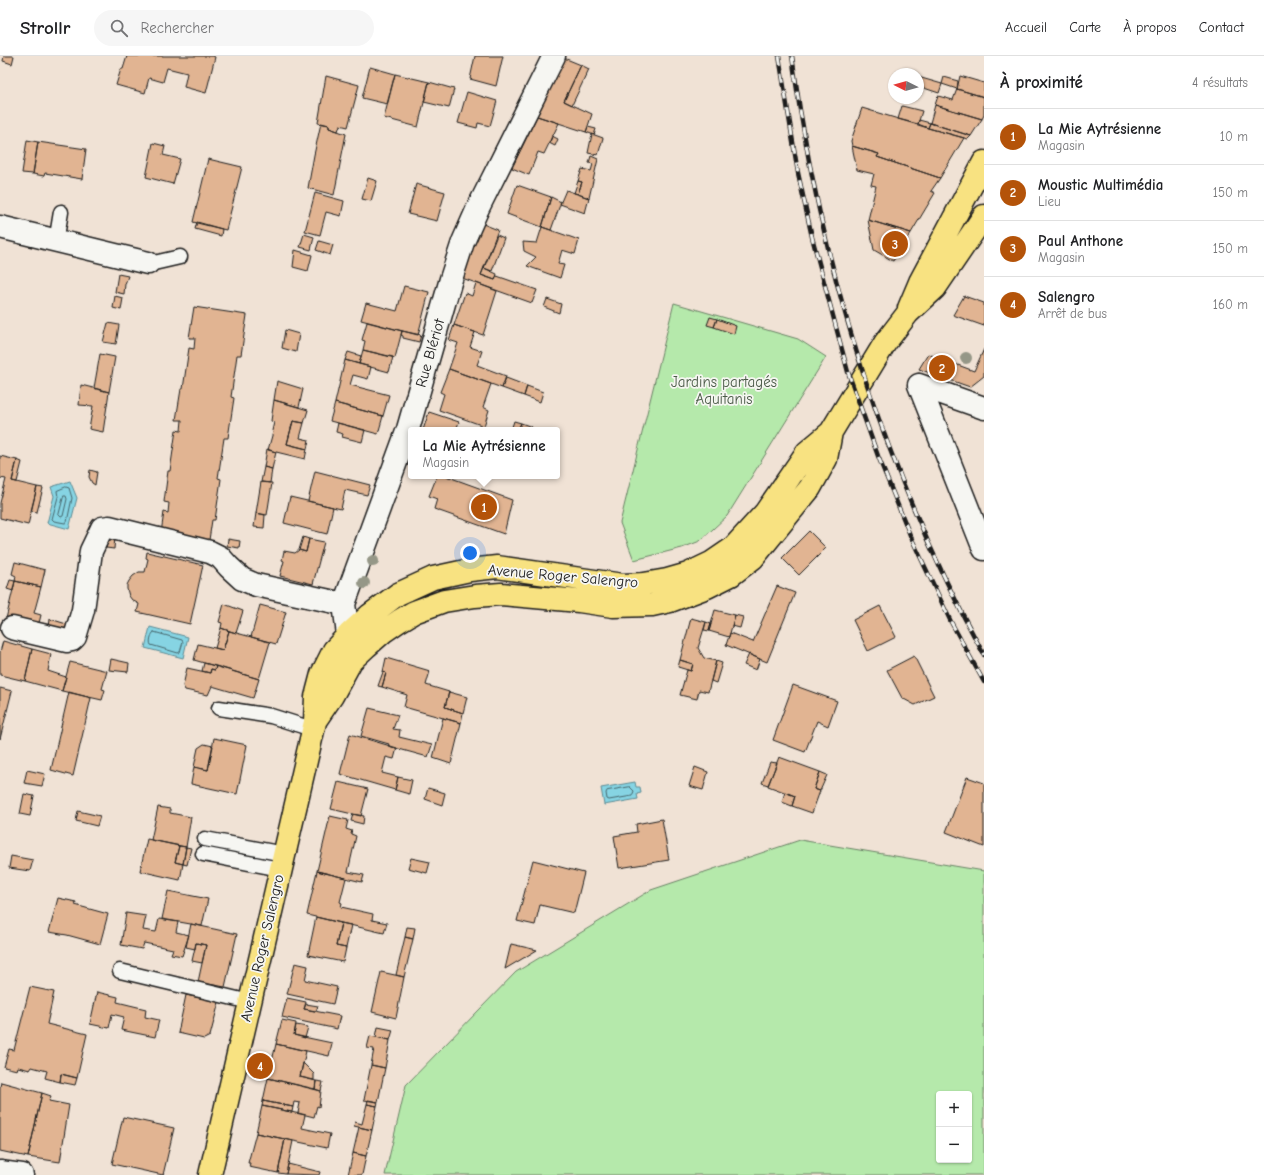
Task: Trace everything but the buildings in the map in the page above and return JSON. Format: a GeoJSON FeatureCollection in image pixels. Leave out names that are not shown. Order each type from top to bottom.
{"type":"FeatureCollection","features":[{"type":"Feature","properties":{"kind":"main road"},"geometry":{"type":"LineString","coordinates":[[908,313],[920,282],[984,162]]}},
{"type":"Feature","properties":{"kind":"main road"},"geometry":{"type":"LineString","coordinates":[[908,313],[935,288],[984,216]]}},
{"type":"Feature","properties":{"kind":"main road","name":"Avenue Roger Salengro"},"geometry":{"type":"LineString","coordinates":[[210,1175],[313,725],[316,697],[322,674],[334,650],[370,615],[398,594],[432,578],[470,570],[497,567],[623,585],[644,584],[688,574],[711,563],[733,548],[765,513],[807,452],[831,432],[885,343],[908,313]]}},
{"type":"Feature","properties":{"kind":"main road","name":"Avenue Roger Salengro"},"geometry":{"type":"LineString","coordinates":[[313,725],[332,696],[351,661],[383,632],[399,621],[414,612],[444,601],[501,594],[580,601],[613,606],[652,605],[707,587],[731,575],[753,558],[810,488],[826,459],[831,432]]}},
{"type":"Feature","properties":{"kind":"street","name":"Rue Blériot"},"geometry":{"type":"LineString","coordinates":[[409,427],[451,278],[463,242],[478,208],[554,56]]}},
{"type":"Feature","properties":{"kind":"street"},"geometry":{"type":"LineString","coordinates":[[0,227],[56,242],[148,263]]}},
{"type":"Feature","properties":{"kind":"street"},"geometry":{"type":"LineString","coordinates":[[984,408],[919,385],[984,549]]}},
{"type":"Feature","properties":{"kind":"street","name":"Rue Blériot"},"geometry":{"type":"LineString","coordinates":[[351,661],[349,634],[344,604],[408,429]]}},
{"type":"Feature","properties":{"kind":"street"},"geometry":{"type":"LineString","coordinates":[[12,628],[67,641],[72,640],[75,637],[83,610],[91,551],[102,528],[109,527],[210,552],[220,557],[242,579],[256,584],[344,604]]}},
{"type":"Feature","properties":{"kind":"street"},"geometry":{"type":"LineString","coordinates":[[0,1172],[22,1175]]}},
{"type":"Feature","properties":{"kind":"lane"},"geometry":{"type":"LineString","coordinates":[[56,242],[61,212]]}},
{"type":"Feature","properties":{"kind":"lane"},"geometry":{"type":"LineString","coordinates":[[148,263],[180,257]]}},
{"type":"Feature","properties":{"kind":"lane"},"geometry":{"type":"LineString","coordinates":[[219,708],[271,716],[313,725]]}},
{"type":"Feature","properties":{"kind":"lane"},"geometry":{"type":"LineString","coordinates":[[205,839],[282,861]]}},
{"type":"Feature","properties":{"kind":"lane"},"geometry":{"type":"LineString","coordinates":[[203,854],[282,861]]}},
{"type":"Feature","properties":{"kind":"lane"},"geometry":{"type":"LineString","coordinates":[[120,971],[250,1002]]}},
{"type":"Feature","properties":{"kind":"green space","name":"Jardins partagés Aquitanis"},"geometry":{"type":"Polygon","coordinates":[[[674,303],[798,339],[826,357],[727,516],[700,541],[682,548],[634,560],[620,523],[674,303]]]}},
{"type":"Feature","properties":{"kind":"green space"},"geometry":{"type":"Polygon","coordinates":[[[800,840],[984,871],[984,1175],[385,1175],[406,1085],[516,972],[651,890],[800,840]]]}},
{"type":"Feature","properties":{"kind":"water"},"geometry":{"type":"Polygon","coordinates":[[[70,481],[77,498],[69,529],[47,523],[54,496],[51,487],[70,481]]]}},
{"type":"Feature","properties":{"kind":"water"},"geometry":{"type":"Polygon","coordinates":[[[150,627],[188,637],[183,658],[145,648],[150,627]]]}},
{"type":"Feature","properties":{"kind":"water"},"geometry":{"type":"Polygon","coordinates":[[[635,782],[636,787],[640,787],[641,793],[637,794],[638,799],[604,805],[601,788],[635,782]]]}},
{"type":"Feature","properties":{"kind":"railway"},"geometry":{"type":"LineString","coordinates":[[779,56],[798,173],[812,237],[848,372],[878,456],[910,535],[951,622],[984,682]]}},
{"type":"Feature","properties":{"kind":"railway"},"geometry":{"type":"LineString","coordinates":[[792,56],[804,134],[820,212],[838,288],[861,364],[886,439],[915,512],[948,584],[984,655]]}},
{"type":"Feature","properties":{"kind":"place","name":"Paul Anthone"},"geometry":{"type":"Point","coordinates":[895,244]}},
{"type":"Feature","properties":{"kind":"place","name":"Moustic Multimédia"},"geometry":{"type":"Point","coordinates":[942,368]}},
{"type":"Feature","properties":{"kind":"place","name":"La Mie Aytrésienne"},"geometry":{"type":"Point","coordinates":[484,507]}},
{"type":"Feature","properties":{"kind":"place","name":"Salengro"},"geometry":{"type":"Point","coordinates":[260,1066]}}]}
